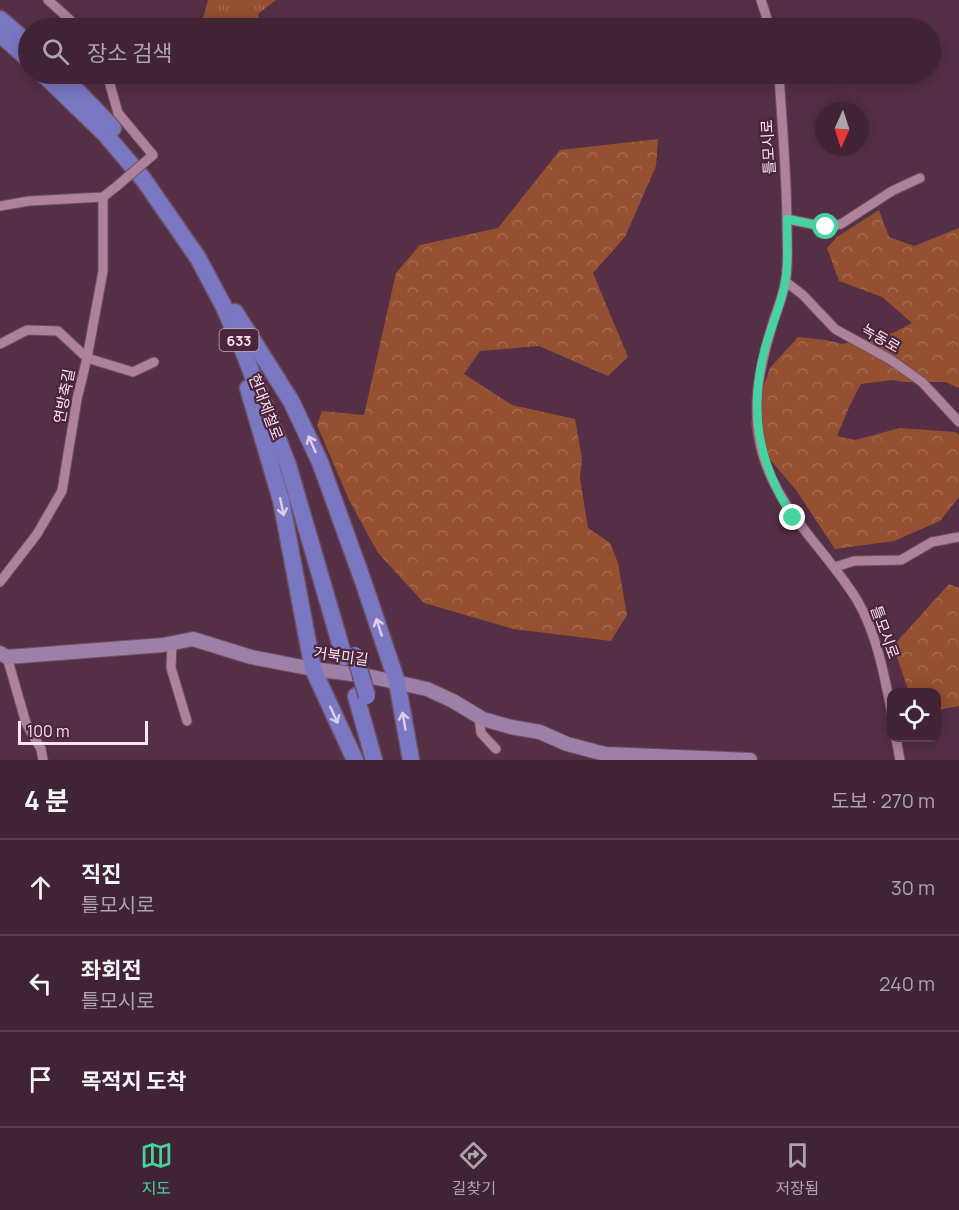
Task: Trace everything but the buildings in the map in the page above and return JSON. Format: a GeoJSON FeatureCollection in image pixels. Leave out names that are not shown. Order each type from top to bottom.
{"type":"FeatureCollection","features":[{"type":"Feature","properties":{"kind":"highway"},"geometry":{"type":"LineString","coordinates":[[0,19],[18,34]]}},
{"type":"Feature","properties":{"kind":"highway"},"geometry":{"type":"LineString","coordinates":[[0,34],[18,50]]}},
{"type":"Feature","properties":{"kind":"highway","name":"현대제철로"},"geometry":{"type":"LineString","coordinates":[[53,84],[106,135],[144,180],[198,258],[229,309]]}},
{"type":"Feature","properties":{"kind":"highway","name":"현대제철로"},"geometry":{"type":"LineString","coordinates":[[71,84],[130,147],[180,212],[205,252],[294,455],[361,696],[374,760]]}},
{"type":"Feature","properties":{"kind":"highway"},"geometry":{"type":"LineString","coordinates":[[229,309],[281,500],[313,669],[356,760]]}},
{"type":"Feature","properties":{"kind":"highway"},"geometry":{"type":"LineString","coordinates":[[229,309],[268,362],[291,401],[320,462],[397,682],[411,760]]}},
{"type":"Feature","properties":{"kind":"highway","name":"현대제철로"},"geometry":{"type":"LineString","coordinates":[[361,696],[386,760]]}},
{"type":"Feature","properties":{"kind":"street"},"geometry":{"type":"LineString","coordinates":[[48,0],[68,18]]}},
{"type":"Feature","properties":{"kind":"street"},"geometry":{"type":"LineString","coordinates":[[760,0],[766,18]]}},
{"type":"Feature","properties":{"kind":"street"},"geometry":{"type":"LineString","coordinates":[[0,206],[29,201],[102,197],[153,154],[118,113],[110,84]]}},
{"type":"Feature","properties":{"kind":"street","name":"틀모시로"},"geometry":{"type":"LineString","coordinates":[[780,84],[787,219],[786,282],[765,349],[757,384],[758,429],[768,470],[781,498],[793,518],[835,567],[858,602],[878,650],[887,694]]}},
{"type":"Feature","properties":{"kind":"street"},"geometry":{"type":"LineString","coordinates":[[787,219],[826,227],[841,224],[892,191],[920,178]]}},
{"type":"Feature","properties":{"kind":"street","name":"연방축길"},"geometry":{"type":"LineString","coordinates":[[0,582],[37,534],[62,491],[77,399],[103,271],[102,197]]}},
{"type":"Feature","properties":{"kind":"street","name":"녹동로"},"geometry":{"type":"LineString","coordinates":[[786,282],[803,295],[836,329],[891,360],[922,382],[959,422]]}},
{"type":"Feature","properties":{"kind":"street"},"geometry":{"type":"LineString","coordinates":[[0,344],[27,330],[58,331],[87,358],[133,372],[154,362]]}},
{"type":"Feature","properties":{"kind":"street"},"geometry":{"type":"LineString","coordinates":[[835,567],[854,561],[901,560],[932,542],[959,537]]}},
{"type":"Feature","properties":{"kind":"street","name":"거북미길"},"geometry":{"type":"LineString","coordinates":[[3,655],[172,644],[193,639],[251,657],[313,669],[368,676],[427,689],[453,700],[478,716],[511,728],[540,732],[567,744],[605,754],[750,760]]}},
{"type":"Feature","properties":{"kind":"street"},"geometry":{"type":"LineString","coordinates":[[172,644],[171,668],[187,722]]}},
{"type":"Feature","properties":{"kind":"street"},"geometry":{"type":"LineString","coordinates":[[3,655],[26,723],[41,748],[43,760]]}},
{"type":"Feature","properties":{"kind":"street"},"geometry":{"type":"LineString","coordinates":[[478,716],[481,732],[496,749]]}},
{"type":"Feature","properties":{"kind":"street"},"geometry":{"type":"LineString","coordinates":[[897,742],[900,760]]}},
{"type":"Feature","properties":{"kind":"green space"},"geometry":{"type":"Polygon","coordinates":[[[208,0],[276,0],[258,14],[258,18],[203,18],[208,0]]]}},
{"type":"Feature","properties":{"kind":"green space"},"geometry":{"type":"Polygon","coordinates":[[[658,139],[656,166],[625,237],[593,273],[628,357],[608,376],[539,346],[480,351],[464,374],[512,405],[575,419],[582,459],[580,478],[588,528],[610,543],[618,563],[627,615],[611,641],[513,629],[424,603],[378,553],[349,500],[317,425],[322,411],[364,415],[396,273],[420,245],[498,228],[560,150],[658,139]]]}},
{"type":"Feature","properties":{"kind":"green space"},"geometry":{"type":"Polygon","coordinates":[[[879,210],[889,237],[914,246],[959,228],[959,387],[946,382],[893,380],[861,384],[837,436],[855,440],[900,428],[955,432],[959,435],[959,497],[940,521],[894,541],[835,549],[796,490],[754,441],[751,423],[770,368],[798,337],[842,344],[893,333],[912,323],[882,297],[839,281],[827,248],[837,237],[879,210]]]}},
{"type":"Feature","properties":{"kind":"green space"},"geometry":{"type":"Polygon","coordinates":[[[949,584],[959,588],[959,706],[941,709],[941,688],[908,688],[893,646],[949,584]]]}},
{"type":"Feature","properties":{"kind":"route"},"geometry":{"type":"LineString","coordinates":[[793,518],[768,470],[762,450],[758,429],[757,384],[765,349],[786,282],[787,219],[826,227]]}}]}
